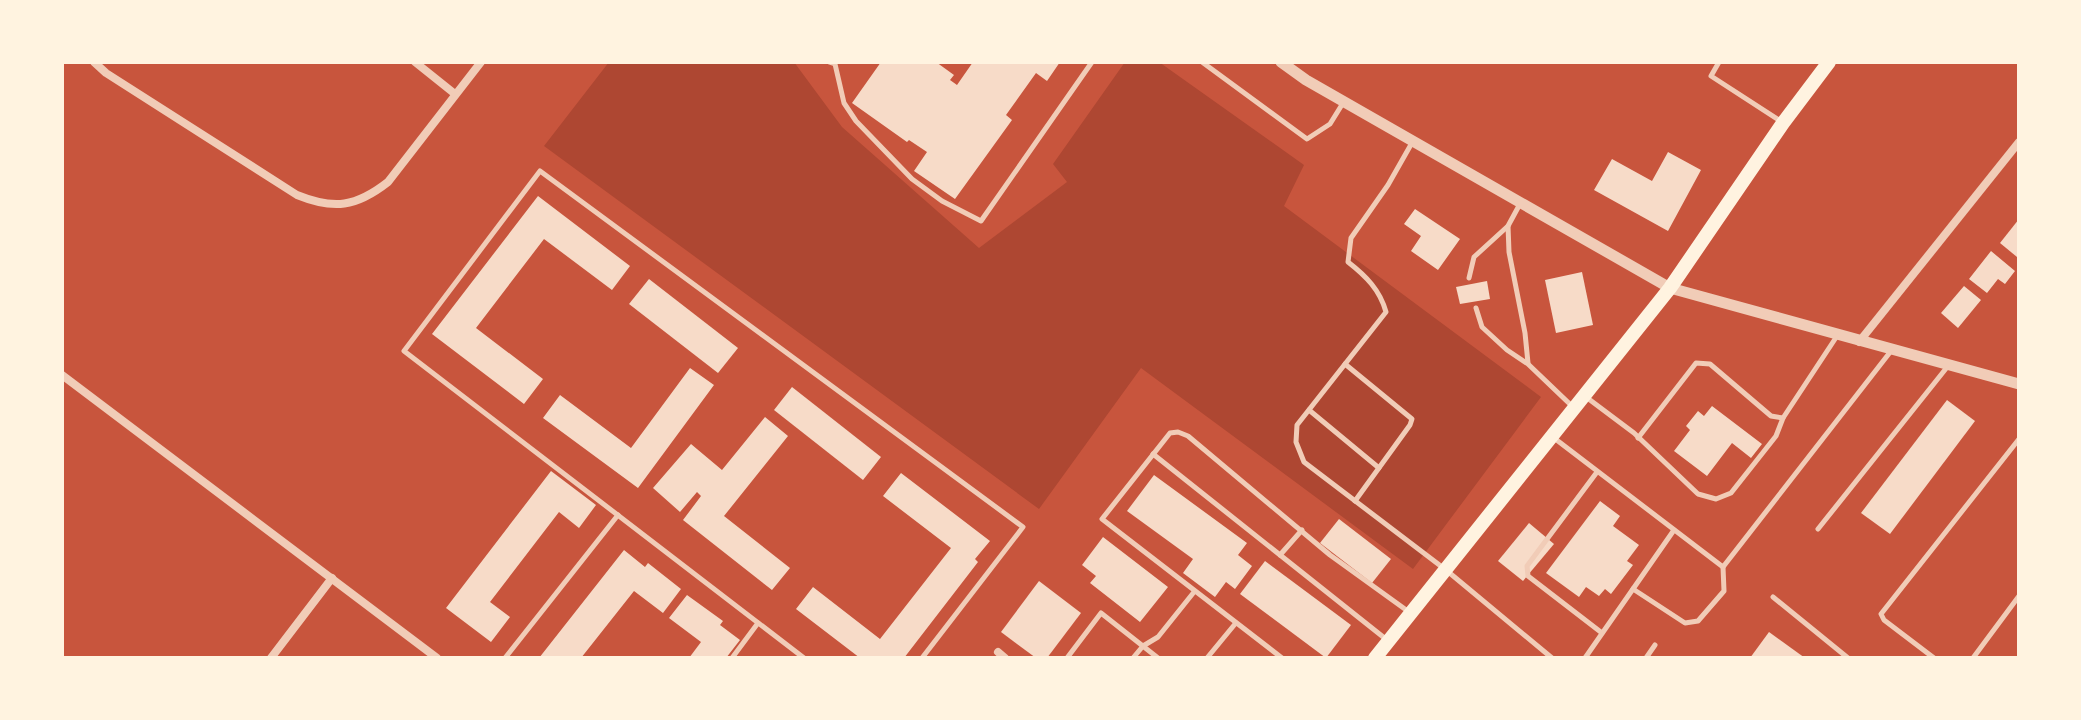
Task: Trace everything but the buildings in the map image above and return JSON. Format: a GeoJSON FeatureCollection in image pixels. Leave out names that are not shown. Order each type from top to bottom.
{"type":"FeatureCollection","features":[{"type":"Feature","properties":{"kind":"main road"},"geometry":{"type":"LineString","coordinates":[[1375,658],[1670,288],[1783,123],[1829,62]]}},
{"type":"Feature","properties":{"kind":"street"},"geometry":{"type":"LineString","coordinates":[[94,62],[106,73],[284,187],[318,204],[356,202],[388,182],[481,62]]}},
{"type":"Feature","properties":{"kind":"street"},"geometry":{"type":"LineString","coordinates":[[415,62],[455,94]]}},
{"type":"Feature","properties":{"kind":"street"},"geometry":{"type":"LineString","coordinates":[[1284,63],[1344,102],[1670,288],[2019,384]]}},
{"type":"Feature","properties":{"kind":"street"},"geometry":{"type":"LineString","coordinates":[[1859,342],[2019,142]]}},
{"type":"Feature","properties":{"kind":"street"},"geometry":{"type":"LineString","coordinates":[[62,375],[437,658]]}},
{"type":"Feature","properties":{"kind":"street"},"geometry":{"type":"LineString","coordinates":[[271,658],[332,578]]}},
{"type":"Feature","properties":{"kind":"lane"},"geometry":{"type":"LineString","coordinates":[[829,62],[835,64],[844,103],[856,121],[912,179],[942,201],[981,221],[1092,62]]}},
{"type":"Feature","properties":{"kind":"lane"},"geometry":{"type":"LineString","coordinates":[[1202,62],[1307,139],[1330,124],[1344,102]]}},
{"type":"Feature","properties":{"kind":"lane"},"geometry":{"type":"LineString","coordinates":[[1719,62],[1711,76],[1783,123]]}},
{"type":"Feature","properties":{"kind":"lane"},"geometry":{"type":"LineString","coordinates":[[1413,141],[1388,185],[1351,238],[1348,262],[1381,295],[1386,312],[1297,425],[1296,442],[1304,462],[1446,570],[1552,658]]}},
{"type":"Feature","properties":{"kind":"lane"},"geometry":{"type":"LineString","coordinates":[[804,658],[404,351],[540,171],[1023,527],[922,658]]}},
{"type":"Feature","properties":{"kind":"lane"},"geometry":{"type":"LineString","coordinates":[[1469,278],[1474,257],[1508,226],[1521,202]]}},
{"type":"Feature","properties":{"kind":"lane"},"geometry":{"type":"LineString","coordinates":[[1508,226],[1509,252],[1528,364]]}},
{"type":"Feature","properties":{"kind":"lane"},"geometry":{"type":"LineString","coordinates":[[1476,308],[1482,327],[1575,408]]}},
{"type":"Feature","properties":{"kind":"lane"},"geometry":{"type":"LineString","coordinates":[[1585,396],[1638,438],[1698,494],[1716,499],[1731,493],[1776,436],[1783,418],[1837,336]]}},
{"type":"Feature","properties":{"kind":"lane"},"geometry":{"type":"LineString","coordinates":[[1633,589],[1685,623],[1698,621],[1724,591],[1723,567],[1892,351]]}},
{"type":"Feature","properties":{"kind":"lane"},"geometry":{"type":"LineString","coordinates":[[1638,438],[1696,363],[1710,364],[1771,416],[1783,418]]}},
{"type":"Feature","properties":{"kind":"lane"},"geometry":{"type":"LineString","coordinates":[[1345,364],[1412,419],[1355,501]]}},
{"type":"Feature","properties":{"kind":"lane"},"geometry":{"type":"LineString","coordinates":[[1818,529],[1949,366]]}},
{"type":"Feature","properties":{"kind":"lane"},"geometry":{"type":"LineString","coordinates":[[1309,410],[1379,468]]}},
{"type":"Feature","properties":{"kind":"lane"},"geometry":{"type":"LineString","coordinates":[[1282,658],[1102,519],[1170,433],[1178,432],[1330,555],[1411,613]]}},
{"type":"Feature","properties":{"kind":"lane"},"geometry":{"type":"LineString","coordinates":[[1552,438],[1723,567]]}},
{"type":"Feature","properties":{"kind":"lane"},"geometry":{"type":"LineString","coordinates":[[1934,658],[1884,620],[1881,614],[2019,439]]}},
{"type":"Feature","properties":{"kind":"lane"},"geometry":{"type":"LineString","coordinates":[[1153,454],[1389,641]]}},
{"type":"Feature","properties":{"kind":"lane"},"geometry":{"type":"LineString","coordinates":[[1597,472],[1527,566],[1528,576],[1602,633]]}},
{"type":"Feature","properties":{"kind":"lane"},"geometry":{"type":"LineString","coordinates":[[505,658],[618,515]]}},
{"type":"Feature","properties":{"kind":"lane"},"geometry":{"type":"LineString","coordinates":[[1280,555],[1302,530]]}},
{"type":"Feature","properties":{"kind":"lane"},"geometry":{"type":"LineString","coordinates":[[1585,658],[1674,530]]}},
{"type":"Feature","properties":{"kind":"lane"},"geometry":{"type":"LineString","coordinates":[[1133,658],[1143,646],[1158,637],[1194,592]]}},
{"type":"Feature","properties":{"kind":"lane"},"geometry":{"type":"LineString","coordinates":[[1973,658],[2019,596]]}},
{"type":"Feature","properties":{"kind":"lane"},"geometry":{"type":"LineString","coordinates":[[1773,597],[1848,658]]}},
{"type":"Feature","properties":{"kind":"lane"},"geometry":{"type":"LineString","coordinates":[[1067,658],[1101,613],[1158,658]]}},
{"type":"Feature","properties":{"kind":"lane"},"geometry":{"type":"LineString","coordinates":[[732,658],[758,623]]}},
{"type":"Feature","properties":{"kind":"lane"},"geometry":{"type":"LineString","coordinates":[[1207,658],[1235,624]]}},
{"type":"Feature","properties":{"kind":"lane"},"geometry":{"type":"LineString","coordinates":[[1646,658],[1655,645]]}},
{"type":"Feature","properties":{"kind":"shaded area"},"geometry":{"type":"Polygon","coordinates":[[[609,62],[794,62],[842,127],[979,248],[1067,182],[1053,164],[1125,62],[1159,62],[1304,165],[1284,206],[1541,397],[1413,569],[1141,368],[1039,509],[544,146],[609,62]]]}}]}
